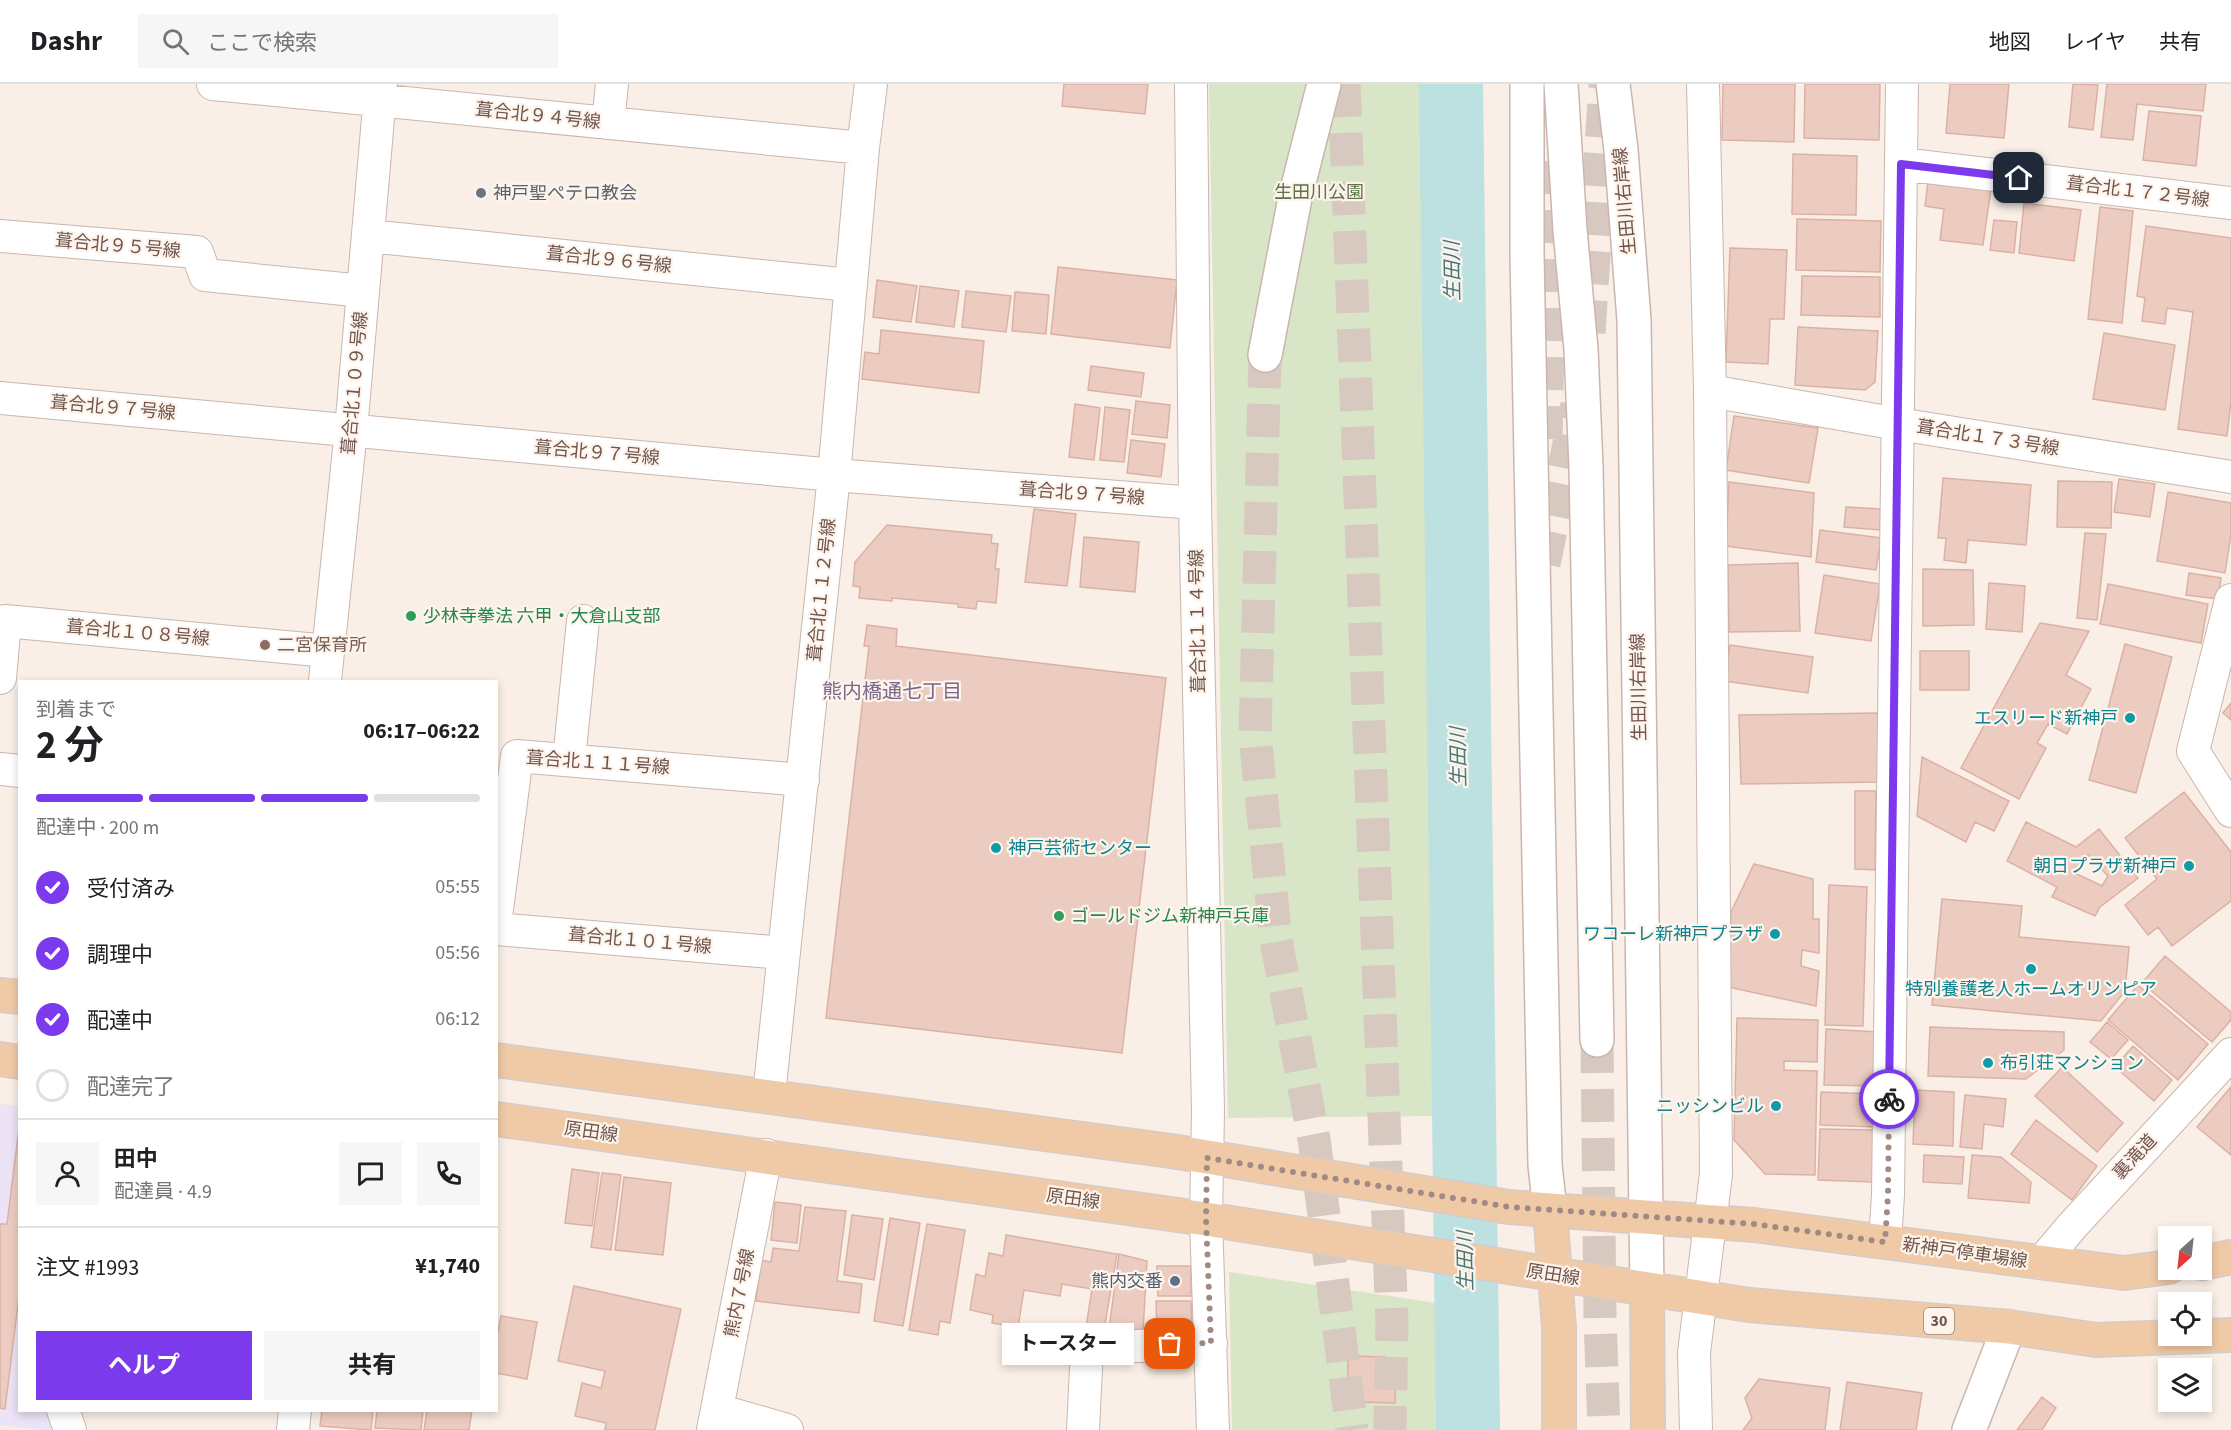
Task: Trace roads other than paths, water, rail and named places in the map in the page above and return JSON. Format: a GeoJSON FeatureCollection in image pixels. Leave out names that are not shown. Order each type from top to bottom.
{"type":"FeatureCollection","features":[{"type":"Feature","properties":{"kind":"main road"},"geometry":{"type":"LineString","coordinates":[[0,995],[18,997]]}},
{"type":"Feature","properties":{"kind":"main road"},"geometry":{"type":"LineString","coordinates":[[0,1059],[18,1062]]}},
{"type":"Feature","properties":{"kind":"main road"},"geometry":{"type":"LineString","coordinates":[[498,1059],[769,1095],[1207,1158],[1418,1194],[1509,1207],[1550,1210],[1559,1328],[1559,1430]]}},
{"type":"Feature","properties":{"kind":"main road","name":"原田線"},"geometry":{"type":"LineString","coordinates":[[498,1119],[766,1155],[1206,1219],[1647,1290]]}},
{"type":"Feature","properties":{"kind":"main road","name":"新神戸停車場線"},"geometry":{"type":"LineString","coordinates":[[1550,1210],[1754,1224],[2124,1272],[2158,1268]]}},
{"type":"Feature","properties":{"kind":"main road"},"geometry":{"type":"LineString","coordinates":[[2212,1261],[2231,1257]]}},
{"type":"Feature","properties":{"kind":"main road"},"geometry":{"type":"LineString","coordinates":[[1647,1290],[1648,1430]]}},
{"type":"Feature","properties":{"kind":"main road","name":"30"},"geometry":{"type":"LineString","coordinates":[[1647,1290],[1749,1305],[2008,1327],[2096,1340],[2231,1335]]}},
{"type":"Feature","properties":{"kind":"street","name":"葺合北９４号線"},"geometry":{"type":"LineString","coordinates":[[213,84],[381,92],[608,123],[863,148]]}},
{"type":"Feature","properties":{"kind":"street"},"geometry":{"type":"LineString","coordinates":[[608,123],[612,84]]}},
{"type":"Feature","properties":{"kind":"street","name":"葺合北１１２号線"},"geometry":{"type":"LineString","coordinates":[[769,1095],[834,475],[850,285],[871,84]]}},
{"type":"Feature","properties":{"kind":"street","name":"葺合北１１４号線"},"geometry":{"type":"LineString","coordinates":[[1191,84],[1195,503],[1207,1158],[1206,1219],[1213,1430]]}},
{"type":"Feature","properties":{"kind":"street"},"geometry":{"type":"LineString","coordinates":[[1265,355],[1295,198],[1324,84]]}},
{"type":"Feature","properties":{"kind":"street"},"geometry":{"type":"LineString","coordinates":[[1527,84],[1527,255],[1545,1164],[1550,1210]]}},
{"type":"Feature","properties":{"kind":"street"},"geometry":{"type":"LineString","coordinates":[[1561,84],[1570,230],[1581,350],[1586,467],[1596,1040]]}},
{"type":"Feature","properties":{"kind":"street","name":"生田川右岸線"},"geometry":{"type":"LineString","coordinates":[[1613,84],[1621,150],[1634,320],[1647,1290]]}},
{"type":"Feature","properties":{"kind":"street"},"geometry":{"type":"LineString","coordinates":[[1696,1430],[1695,1353],[1716,1162],[1710,391],[1703,84]]}},
{"type":"Feature","properties":{"kind":"street"},"geometry":{"type":"LineString","coordinates":[[1885,1242],[1888,1195],[1902,84]]}},
{"type":"Feature","properties":{"kind":"street","name":"葺合北１０９号線"},"geometry":{"type":"LineString","coordinates":[[326,666],[351,430],[381,92]]}},
{"type":"Feature","properties":{"kind":"street","name":"葺合北１７２号線"},"geometry":{"type":"LineString","coordinates":[[1901,164],[2231,203]]}},
{"type":"Feature","properties":{"kind":"street","name":"葺合北９５号線"},"geometry":{"type":"LineString","coordinates":[[0,236],[196,252],[205,275],[363,291]]}},
{"type":"Feature","properties":{"kind":"street","name":"葺合北９６号線"},"geometry":{"type":"LineString","coordinates":[[368,236],[850,285]]}},
{"type":"Feature","properties":{"kind":"street","name":"葺合北１７３号線"},"geometry":{"type":"LineString","coordinates":[[1710,391],[1898,424],[2231,477]]}},
{"type":"Feature","properties":{"kind":"street","name":"葺合北９７号線"},"geometry":{"type":"LineString","coordinates":[[0,398],[834,475],[1195,503]]}},
{"type":"Feature","properties":{"kind":"street"},"geometry":{"type":"LineString","coordinates":[[2231,600],[2193,751],[2231,811]]}},
{"type":"Feature","properties":{"kind":"street","name":"葺合北１０８号線"},"geometry":{"type":"LineString","coordinates":[[0,678],[2,621],[326,666]]}},
{"type":"Feature","properties":{"kind":"street"},"geometry":{"type":"LineString","coordinates":[[569,760],[583,621]]}},
{"type":"Feature","properties":{"kind":"street","name":"葺合北１１１号線"},"geometry":{"type":"LineString","coordinates":[[498,902],[517,756],[803,780]]}},
{"type":"Feature","properties":{"kind":"street"},"geometry":{"type":"LineString","coordinates":[[0,769],[18,771]]}},
{"type":"Feature","properties":{"kind":"street","name":"葺合北１０１号線"},"geometry":{"type":"LineString","coordinates":[[498,929],[784,953]]}},
{"type":"Feature","properties":{"kind":"street","name":"裏滝道"},"geometry":{"type":"LineString","coordinates":[[2041,1263],[2231,1054]]}},
{"type":"Feature","properties":{"kind":"street","name":"熊内７号線"},"geometry":{"type":"LineString","coordinates":[[716,1420],[766,1155]]}},
{"type":"Feature","properties":{"kind":"street"},"geometry":{"type":"LineString","coordinates":[[1969,1430],[2008,1327]]}},
{"type":"Feature","properties":{"kind":"street"},"geometry":{"type":"LineString","coordinates":[[1083,1430],[1087,1348],[1211,1343]]}},
{"type":"Feature","properties":{"kind":"street"},"geometry":{"type":"LineString","coordinates":[[64,1412],[70,1430]]}},
{"type":"Feature","properties":{"kind":"street"},"geometry":{"type":"LineString","coordinates":[[292,1430],[295,1412]]}},
{"type":"Feature","properties":{"kind":"street"},"geometry":{"type":"LineString","coordinates":[[716,1420],[787,1430]]}},
{"type":"Feature","properties":{"kind":"waterway","name":"生田川"},"geometry":{"type":"LineString","coordinates":[[1451,84],[1468,1430]]}},
{"type":"Feature","properties":{"kind":"tunnel"},"geometry":{"type":"LineString","coordinates":[[1344,84],[1392,1323],[1390,1430]]}},
{"type":"Feature","properties":{"kind":"tunnel"},"geometry":{"type":"LineString","coordinates":[[1589,333],[1605,85]]}},
{"type":"Feature","properties":{"kind":"tunnel"},"geometry":{"type":"LineString","coordinates":[[1546,439],[1552,149]]}},
{"type":"Feature","properties":{"kind":"tunnel"},"geometry":{"type":"LineString","coordinates":[[1265,355],[1255,735],[1276,940],[1314,1139],[1352,1430]]}},
{"type":"Feature","properties":{"kind":"tunnel"},"geometry":{"type":"LineString","coordinates":[[1544,564],[1577,405]]}},
{"type":"Feature","properties":{"kind":"tunnel"},"geometry":{"type":"LineString","coordinates":[[1597,1040],[1600,1318],[1604,1430]]}},
{"type":"Feature","properties":{"kind":"place","name":"神戸聖ぺテロ教会"},"geometry":{"type":"Point","coordinates":[481,193]}},
{"type":"Feature","properties":{"kind":"place","name":"少林寺拳法 六甲・大倉山支部"},"geometry":{"type":"Point","coordinates":[411,616]}},
{"type":"Feature","properties":{"kind":"place","name":"二宮保育所"},"geometry":{"type":"Point","coordinates":[265,645]}},
{"type":"Feature","properties":{"kind":"place","name":"エスリード新神戸"},"geometry":{"type":"Point","coordinates":[2130,718]}},
{"type":"Feature","properties":{"kind":"place","name":"神戸芸術センター"},"geometry":{"type":"Point","coordinates":[996,848]}},
{"type":"Feature","properties":{"kind":"place","name":"朝日プラザ新神戸"},"geometry":{"type":"Point","coordinates":[2189,866]}},
{"type":"Feature","properties":{"kind":"place","name":"ゴールドジム新神戸兵庫"},"geometry":{"type":"Point","coordinates":[1059,916]}},
{"type":"Feature","properties":{"kind":"place","name":"ワコーレ新神戸プラザ"},"geometry":{"type":"Point","coordinates":[1775,934]}},
{"type":"Feature","properties":{"kind":"place","name":"特別養護老人ホームオリンピア"},"geometry":{"type":"Point","coordinates":[2031,969]}},
{"type":"Feature","properties":{"kind":"place","name":"布引荘マンション"},"geometry":{"type":"Point","coordinates":[1988,1063]}},
{"type":"Feature","properties":{"kind":"place","name":"ニッシンビル"},"geometry":{"type":"Point","coordinates":[1776,1106]}},
{"type":"Feature","properties":{"kind":"place","name":"熊内交番"},"geometry":{"type":"Point","coordinates":[1175,1281]}},
{"type":"Feature","properties":{"kind":"place","name":"トースター"},"geometry":{"type":"Point","coordinates":[1170,1344]}},
{"type":"Feature","properties":{"kind":"district","name":"熊内橋通七丁目"},"geometry":{"type":"Point","coordinates":[892,692]}},
{"type":"Feature","properties":{"kind":"park label","name":"生田川公園"},"geometry":{"type":"Point","coordinates":[1319,192]}}]}
